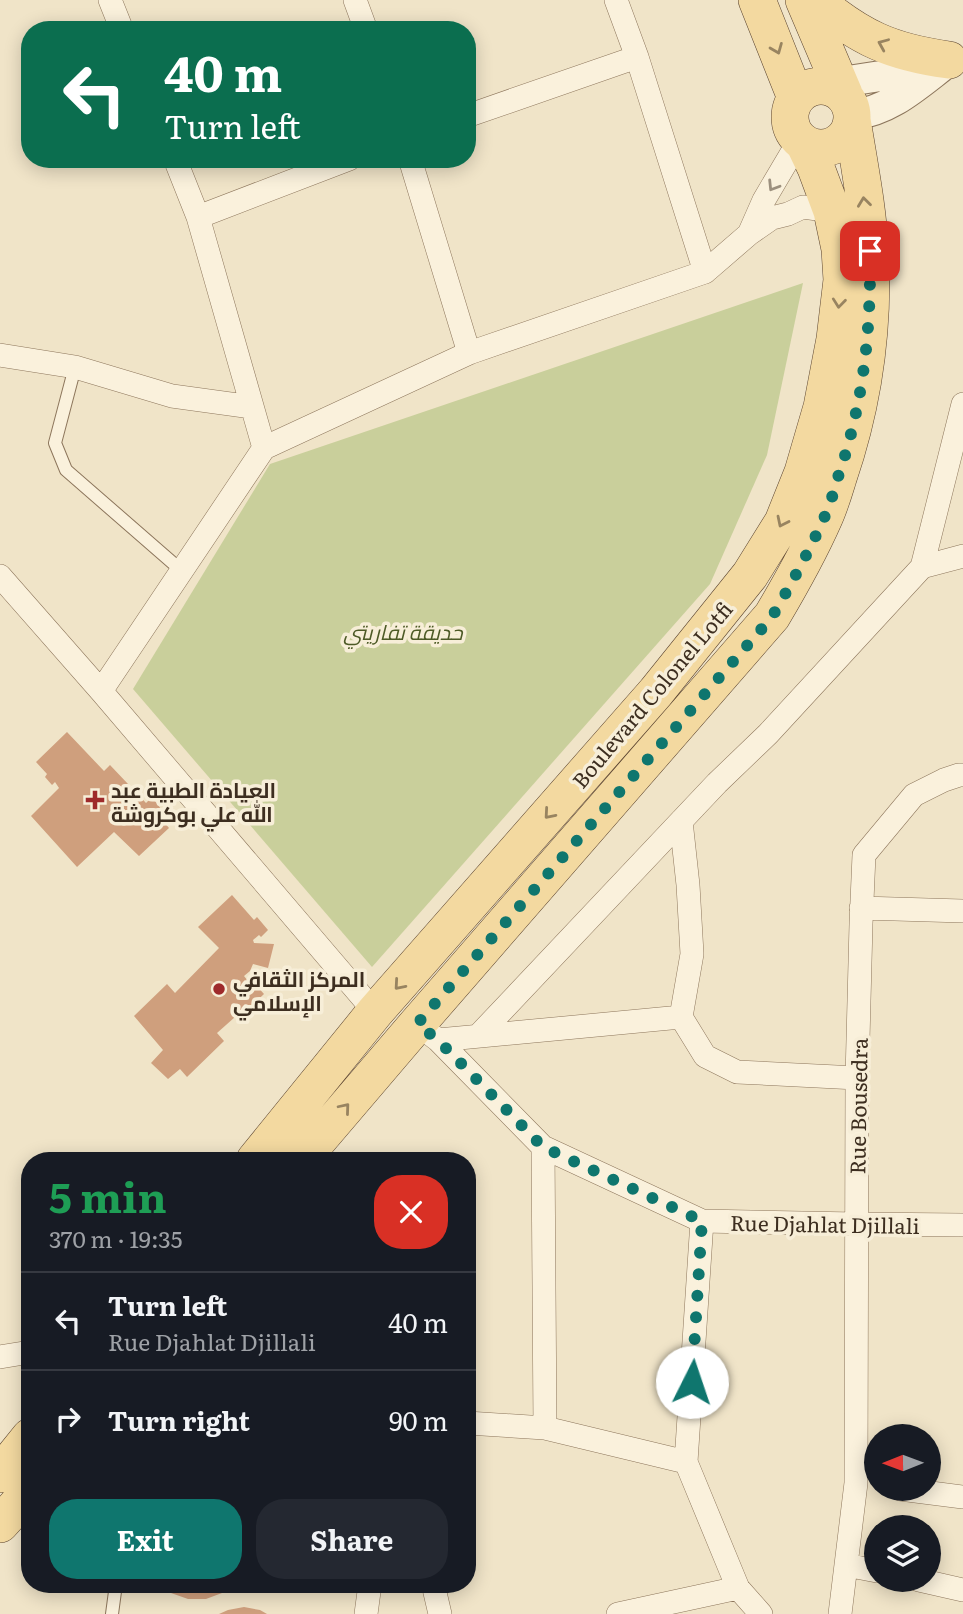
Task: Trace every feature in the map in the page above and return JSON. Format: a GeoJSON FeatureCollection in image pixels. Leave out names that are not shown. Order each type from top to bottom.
{"type":"FeatureCollection","features":[{"type":"Feature","properties":{"kind":"main road","name":"Boulevard Colonel Lotfi"},"geometry":{"type":"LineString","coordinates":[[757,0],[834,99]]}},
{"type":"Feature","properties":{"kind":"main road","name":"Boulevard Colonel Lotfi"},"geometry":{"type":"LineString","coordinates":[[309,1152],[428,1032],[772,617],[826,515],[851,441],[864,373],[871,299],[870,251],[864,196],[804,0]]}},
{"type":"Feature","properties":{"kind":"main road"},"geometry":{"type":"LineString","coordinates":[[815,0],[837,19],[890,48],[920,56],[956,57]]}},
{"type":"Feature","properties":{"kind":"main road"},"geometry":{"type":"LineString","coordinates":[[834,99],[850,129],[845,137],[838,143],[821,148],[802,141],[792,128],[792,107],[834,99]]}},
{"type":"Feature","properties":{"kind":"main road","name":"Boulevard Colonel Lotfi"},"geometry":{"type":"LineString","coordinates":[[261,1152],[375,1012],[656,692],[750,575],[783,522],[803,472],[822,407],[835,339],[842,279],[840,249],[832,211],[816,168],[802,141]]}},
{"type":"Feature","properties":{"kind":"main road"},"geometry":{"type":"LineString","coordinates":[[0,1474],[21,1448]]}},
{"type":"Feature","properties":{"kind":"main road"},"geometry":{"type":"LineString","coordinates":[[0,1524],[21,1501]]}},
{"type":"Feature","properties":{"kind":"street"},"geometry":{"type":"LineString","coordinates":[[110,0],[118,21]]}},
{"type":"Feature","properties":{"kind":"street"},"geometry":{"type":"LineString","coordinates":[[355,0],[363,21]]}},
{"type":"Feature","properties":{"kind":"street"},"geometry":{"type":"LineString","coordinates":[[616,0],[637,57],[705,272]]}},
{"type":"Feature","properties":{"kind":"street"},"geometry":{"type":"LineString","coordinates":[[476,113],[637,57]]}},
{"type":"Feature","properties":{"kind":"street"},"geometry":{"type":"LineString","coordinates":[[834,99],[870,112],[889,104],[956,57]]}},
{"type":"Feature","properties":{"kind":"street"},"geometry":{"type":"LineString","coordinates":[[749,234],[764,200],[802,141]]}},
{"type":"Feature","properties":{"kind":"street"},"geometry":{"type":"LineString","coordinates":[[179,168],[198,217],[264,448]]}},
{"type":"Feature","properties":{"kind":"street"},"geometry":{"type":"LineString","coordinates":[[198,217],[326,168]]}},
{"type":"Feature","properties":{"kind":"street"},"geometry":{"type":"LineString","coordinates":[[413,168],[469,353]]}},
{"type":"Feature","properties":{"kind":"street"},"geometry":{"type":"LineString","coordinates":[[101,691],[264,448],[469,353],[705,272],[772,218],[803,207],[832,211]]}},
{"type":"Feature","properties":{"kind":"street"},"geometry":{"type":"LineString","coordinates":[[0,355],[75,367],[172,396],[252,407]]}},
{"type":"Feature","properties":{"kind":"street"},"geometry":{"type":"LineString","coordinates":[[478,1036],[716,783],[768,734],[922,567],[959,435],[963,404]]}},
{"type":"Feature","properties":{"kind":"street"},"geometry":{"type":"LineString","coordinates":[[922,567],[963,556]]}},
{"type":"Feature","properties":{"kind":"street"},"geometry":{"type":"LineString","coordinates":[[0,576],[375,1012]]}},
{"type":"Feature","properties":{"kind":"street","name":"Rue Bousedra"},"geometry":{"type":"LineString","coordinates":[[864,1433],[856,1224],[857,1078],[864,855],[914,795],[961,775]]}},
{"type":"Feature","properties":{"kind":"street"},"geometry":{"type":"LineString","coordinates":[[681,821],[692,954],[681,1017],[705,1056],[737,1072],[857,1078]]}},
{"type":"Feature","properties":{"kind":"street"},"geometry":{"type":"LineString","coordinates":[[861,908],[963,911]]}},
{"type":"Feature","properties":{"kind":"street"},"geometry":{"type":"LineString","coordinates":[[428,1032],[478,1036],[681,1017]]}},
{"type":"Feature","properties":{"kind":"street","name":"Rue Djahlat Djillali"},"geometry":{"type":"LineString","coordinates":[[428,1032],[543,1147],[702,1221],[963,1225]]}},
{"type":"Feature","properties":{"kind":"street"},"geometry":{"type":"LineString","coordinates":[[543,1147],[545,1428]]}},
{"type":"Feature","properties":{"kind":"street"},"geometry":{"type":"LineString","coordinates":[[702,1221],[686,1462],[738,1588],[761,1614]]}},
{"type":"Feature","properties":{"kind":"street"},"geometry":{"type":"LineString","coordinates":[[0,1357],[21,1354]]}},
{"type":"Feature","properties":{"kind":"street"},"geometry":{"type":"LineString","coordinates":[[476,1424],[545,1428],[686,1462]]}},
{"type":"Feature","properties":{"kind":"street","name":"Rue Bousedra"},"geometry":{"type":"LineString","coordinates":[[840,1614],[846,1565],[864,1493]]}},
{"type":"Feature","properties":{"kind":"street"},"geometry":{"type":"LineString","coordinates":[[942,1494],[963,1497]]}},
{"type":"Feature","properties":{"kind":"street"},"geometry":{"type":"LineString","coordinates":[[846,1565],[864,1568]]}},
{"type":"Feature","properties":{"kind":"street"},"geometry":{"type":"LineString","coordinates":[[941,1585],[963,1590]]}},
{"type":"Feature","properties":{"kind":"street"},"geometry":{"type":"LineString","coordinates":[[618,1614],[738,1588]]}},
{"type":"Feature","properties":{"kind":"street"},"geometry":{"type":"LineString","coordinates":[[366,1614],[369,1593]]}},
{"type":"Feature","properties":{"kind":"street"},"geometry":{"type":"LineString","coordinates":[[435,1593],[440,1614]]}},
{"type":"Feature","properties":{"kind":"lane"},"geometry":{"type":"LineString","coordinates":[[75,367],[55,443],[66,470],[182,572]]}},
{"type":"Feature","properties":{"kind":"lane"},"geometry":{"type":"LineString","coordinates":[[112,1614],[115,1593]]}},
{"type":"Feature","properties":{"kind":"green space","name":"حديقة تفاريتي"},"geometry":{"type":"Polygon","coordinates":[[[803,283],[767,455],[710,584],[372,967],[133,689],[270,464],[803,283]]]}},
{"type":"Feature","properties":{"kind":"building","name":"العيادة الطبية عبد الله علي بوكروشة"},"geometry":{"type":"Polygon","coordinates":[[[67,732],[104,771],[110,765],[146,803],[152,797],[161,809],[157,814],[169,828],[139,856],[114,832],[77,867],[31,816],[59,788],[55,782],[52,785],[45,777],[47,774],[36,762],[67,732]]]}},
{"type":"Feature","properties":{"kind":"building","name":"المركز الثقافي الإسلامي"},"geometry":{"type":"Polygon","coordinates":[[[232,895],[254,920],[257,917],[268,930],[253,940],[254,943],[274,944],[268,968],[253,964],[244,976],[264,994],[217,1033],[224,1041],[187,1077],[180,1069],[168,1079],[151,1063],[163,1050],[134,1016],[167,984],[175,993],[219,948],[198,927],[232,895]]]}},
{"type":"Feature","properties":{"kind":"building"},"geometry":{"type":"Polygon","coordinates":[[[171,1593],[222,1593],[206,1599],[188,1599],[171,1593]]]}},
{"type":"Feature","properties":{"kind":"building"},"geometry":{"type":"Polygon","coordinates":[[[244,1607],[267,1614],[219,1614],[228,1610],[244,1607]]]}},
{"type":"Feature","properties":{"kind":"place","name":"العيادة الطبية عبد الله علي بوكروشة"},"geometry":{"type":"Point","coordinates":[95,800]}},
{"type":"Feature","properties":{"kind":"place","name":"المركز الثقافي الإسلامي"},"geometry":{"type":"Point","coordinates":[219,989]}},
{"type":"Feature","properties":{"kind":"route"},"geometry":{"type":"LineString","coordinates":[[692,1382],[702,1221],[543,1147],[438,1040],[417,1024],[772,617],[826,515],[851,441],[864,373],[871,299],[870,251]]}}]}
